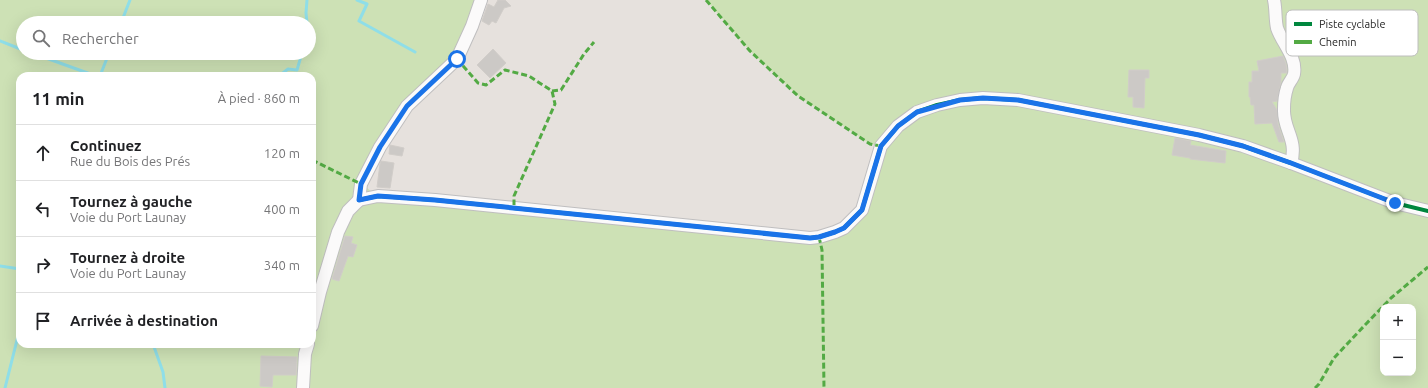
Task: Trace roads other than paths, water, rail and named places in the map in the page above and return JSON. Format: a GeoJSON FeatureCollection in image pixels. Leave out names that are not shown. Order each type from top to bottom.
{"type":"FeatureCollection","features":[{"type":"Feature","properties":{"kind":"street"},"geometry":{"type":"LineString","coordinates":[[359,200],[361,184],[380,147],[407,106],[457,59],[472,26],[481,0]]}},
{"type":"Feature","properties":{"kind":"street"},"geometry":{"type":"LineString","coordinates":[[1274,0],[1276,7],[1277,27],[1286,46]]}},
{"type":"Feature","properties":{"kind":"street"},"geometry":{"type":"LineString","coordinates":[[1291,56],[1293,61],[1294,73],[1287,87],[1284,109],[1285,123],[1293,143],[1293,157],[1291,163]]}},
{"type":"Feature","properties":{"kind":"street"},"geometry":{"type":"LineString","coordinates":[[316,309],[338,232],[348,211],[359,200],[378,196],[435,200],[810,238],[819,237],[844,228],[862,210],[881,146],[898,126],[917,112],[960,100],[983,98],[1018,100],[1199,135],[1243,146],[1395,203],[1428,211]]}},
{"type":"Feature","properties":{"kind":"street"},"geometry":{"type":"LineString","coordinates":[[303,388],[305,354],[307,348]]}},
{"type":"Feature","properties":{"kind":"waterway"},"geometry":{"type":"LineString","coordinates":[[124,16],[130,0]]}},
{"type":"Feature","properties":{"kind":"waterway"},"geometry":{"type":"LineString","coordinates":[[306,16],[307,0]]}},
{"type":"Feature","properties":{"kind":"waterway"},"geometry":{"type":"LineString","coordinates":[[357,0],[367,4],[359,21],[415,52]]}},
{"type":"Feature","properties":{"kind":"waterway"},"geometry":{"type":"LineString","coordinates":[[0,41],[16,47]]}},
{"type":"Feature","properties":{"kind":"waterway"},"geometry":{"type":"LineString","coordinates":[[51,60],[85,72]]}},
{"type":"Feature","properties":{"kind":"waterway"},"geometry":{"type":"LineString","coordinates":[[102,72],[106,60]]}},
{"type":"Feature","properties":{"kind":"waterway"},"geometry":{"type":"LineString","coordinates":[[284,72],[288,69],[297,70],[300,60]]}},
{"type":"Feature","properties":{"kind":"waterway"},"geometry":{"type":"LineString","coordinates":[[0,266],[16,268]]}},
{"type":"Feature","properties":{"kind":"waterway"},"geometry":{"type":"LineString","coordinates":[[5,388],[16,344]]}},
{"type":"Feature","properties":{"kind":"waterway"},"geometry":{"type":"LineString","coordinates":[[154,348],[163,372],[165,388]]}}]}
